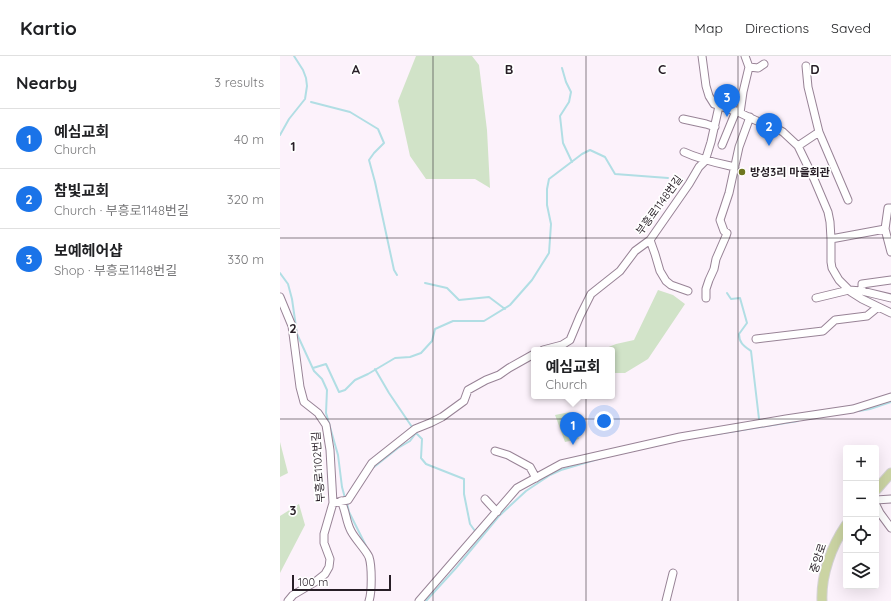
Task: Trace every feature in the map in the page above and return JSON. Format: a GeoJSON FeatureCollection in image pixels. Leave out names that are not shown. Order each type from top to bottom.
{"type":"FeatureCollection","features":[{"type":"Feature","properties":{"kind":"main road"},"geometry":{"type":"LineString","coordinates":[[879,487],[891,473]]}},
{"type":"Feature","properties":{"kind":"main road","name":"중앙로"},"geometry":{"type":"LineString","coordinates":[[822,601],[823,580],[827,566],[834,547],[843,531]]}},
{"type":"Feature","properties":{"kind":"street"},"geometry":{"type":"LineString","coordinates":[[702,56],[706,86],[709,96],[714,104],[772,126],[783,132],[798,146],[828,212],[832,268],[839,280],[849,290],[862,299],[891,313]]}},
{"type":"Feature","properties":{"kind":"street"},"geometry":{"type":"LineString","coordinates":[[722,145],[738,112],[749,68],[745,56]]}},
{"type":"Feature","properties":{"kind":"street"},"geometry":{"type":"LineString","coordinates":[[749,68],[758,68],[764,64]]}},
{"type":"Feature","properties":{"kind":"street"},"geometry":{"type":"LineString","coordinates":[[806,66],[808,86],[819,132],[848,200]]}},
{"type":"Feature","properties":{"kind":"street","name":"부흥로1148번길"},"geometry":{"type":"LineString","coordinates":[[554,347],[562,345],[570,340],[591,294],[620,271],[635,251],[650,240],[699,167],[705,161],[715,127],[719,106]]}},
{"type":"Feature","properties":{"kind":"street"},"geometry":{"type":"LineString","coordinates":[[706,298],[706,289],[714,269],[716,259],[728,235],[724,231],[720,220],[729,193],[739,147],[750,117]]}},
{"type":"Feature","properties":{"kind":"street"},"geometry":{"type":"LineString","coordinates":[[683,120],[715,127]]}},
{"type":"Feature","properties":{"kind":"street"},"geometry":{"type":"LineString","coordinates":[[798,146],[819,132]]}},
{"type":"Feature","properties":{"kind":"street"},"geometry":{"type":"LineString","coordinates":[[684,152],[705,161],[735,167]]}},
{"type":"Feature","properties":{"kind":"street"},"geometry":{"type":"LineString","coordinates":[[891,208],[888,208],[884,229],[891,252]]}},
{"type":"Feature","properties":{"kind":"street"},"geometry":{"type":"LineString","coordinates":[[831,239],[884,229]]}},
{"type":"Feature","properties":{"kind":"street"},"geometry":{"type":"LineString","coordinates":[[650,240],[660,271],[666,281],[671,285],[688,291]]}},
{"type":"Feature","properties":{"kind":"street"},"geometry":{"type":"LineString","coordinates":[[862,291],[862,284],[891,280]]}},
{"type":"Feature","properties":{"kind":"street"},"geometry":{"type":"LineString","coordinates":[[816,298],[849,290],[862,291],[891,298]]}},
{"type":"Feature","properties":{"kind":"street","name":"부흥로1102번길"},"geometry":{"type":"LineString","coordinates":[[280,297],[292,326],[300,387],[304,402],[318,413],[326,426],[330,450],[333,503],[324,534],[324,543],[330,559],[329,567],[325,574],[315,582],[293,595],[288,601]]}},
{"type":"Feature","properties":{"kind":"street"},"geometry":{"type":"LineString","coordinates":[[756,338],[823,331],[835,320],[867,316],[878,307]]}},
{"type":"Feature","properties":{"kind":"street"},"geometry":{"type":"LineString","coordinates":[[369,601],[371,577],[369,557],[350,530],[344,507],[345,501],[372,463],[415,429],[442,417],[464,400],[468,390],[499,375],[531,356]]}},
{"type":"Feature","properties":{"kind":"street"},"geometry":{"type":"LineString","coordinates":[[419,601],[517,488],[562,464],[680,437],[853,409],[891,397]]}},
{"type":"Feature","properties":{"kind":"street"},"geometry":{"type":"LineString","coordinates":[[495,451],[508,455],[530,467],[536,478]]}},
{"type":"Feature","properties":{"kind":"street"},"geometry":{"type":"LineString","coordinates":[[485,499],[497,512]]}},
{"type":"Feature","properties":{"kind":"street"},"geometry":{"type":"LineString","coordinates":[[879,500],[891,499]]}},
{"type":"Feature","properties":{"kind":"street"},"geometry":{"type":"LineString","coordinates":[[333,503],[345,501]]}},
{"type":"Feature","properties":{"kind":"street"},"geometry":{"type":"LineString","coordinates":[[879,511],[891,528]]}},
{"type":"Feature","properties":{"kind":"street"},"geometry":{"type":"LineString","coordinates":[[666,601],[673,573]]}},
{"type":"Feature","properties":{"kind":"green space"},"geometry":{"type":"Polygon","coordinates":[[[416,56],[472,56],[479,65],[487,130],[490,188],[475,179],[426,179],[410,156],[398,101],[416,56]]]}},
{"type":"Feature","properties":{"kind":"green space"},"geometry":{"type":"Polygon","coordinates":[[[658,290],[673,295],[685,304],[648,359],[625,373],[615,373],[615,347],[608,347],[634,340],[658,290]]]}},
{"type":"Feature","properties":{"kind":"green space"},"geometry":{"type":"Polygon","coordinates":[[[570,412],[579,439],[565,442],[555,415],[570,412]]]}},
{"type":"Feature","properties":{"kind":"green space"},"geometry":{"type":"Polygon","coordinates":[[[280,442],[288,473],[280,477],[280,442]]]}},
{"type":"Feature","properties":{"kind":"green space"},"geometry":{"type":"Polygon","coordinates":[[[299,504],[305,525],[280,573],[280,516],[299,504]]]}},
{"type":"Feature","properties":{"kind":"waterway"},"geometry":{"type":"LineString","coordinates":[[280,135],[289,119],[305,99],[307,86],[306,78],[294,56]]}},
{"type":"Feature","properties":{"kind":"waterway"},"geometry":{"type":"LineString","coordinates":[[562,68],[571,92],[569,102],[560,116],[563,143],[572,162]]}},
{"type":"Feature","properties":{"kind":"waterway"},"geometry":{"type":"LineString","coordinates":[[311,102],[350,112],[378,129],[384,143],[369,160],[394,270],[397,275]]}},
{"type":"Feature","properties":{"kind":"waterway"},"geometry":{"type":"LineString","coordinates":[[313,368],[326,364],[339,392],[345,390],[355,380],[395,358],[410,357],[421,353],[432,341],[435,329],[453,321],[484,321],[510,305],[532,280],[549,253],[551,224],[547,205],[547,189],[549,179],[582,154],[590,150],[605,157],[615,174],[668,178]]}},
{"type":"Feature","properties":{"kind":"waterway"},"geometry":{"type":"LineString","coordinates":[[280,273],[288,284],[292,299],[297,334],[314,371],[322,379],[327,390],[326,413],[338,455],[345,498]]}},
{"type":"Feature","properties":{"kind":"waterway"},"geometry":{"type":"LineString","coordinates":[[425,283],[447,288],[459,300],[489,297],[505,309]]}},
{"type":"Feature","properties":{"kind":"waterway"},"geometry":{"type":"LineString","coordinates":[[727,293],[731,299],[740,298],[747,323],[739,334],[739,337],[742,344],[751,351],[759,419]]}},
{"type":"Feature","properties":{"kind":"waterway"},"geometry":{"type":"LineString","coordinates":[[375,369],[412,427]]}},
{"type":"Feature","properties":{"kind":"waterway"},"geometry":{"type":"LineString","coordinates":[[859,411],[891,402]]}},
{"type":"Feature","properties":{"kind":"waterway"},"geometry":{"type":"LineString","coordinates":[[711,435],[798,421]]}},
{"type":"Feature","properties":{"kind":"waterway"},"geometry":{"type":"LineString","coordinates":[[415,432],[422,439],[421,458],[426,464],[464,479],[464,494],[470,524],[475,531]]}},
{"type":"Feature","properties":{"kind":"waterway"},"geometry":{"type":"LineString","coordinates":[[374,467],[398,448],[410,441],[416,433]]}},
{"type":"Feature","properties":{"kind":"waterway"},"geometry":{"type":"LineString","coordinates":[[426,601],[456,568],[499,516],[526,491],[550,475],[561,470],[605,457]]}},
{"type":"Feature","properties":{"kind":"waterway"},"geometry":{"type":"LineString","coordinates":[[347,503],[349,512],[366,546]]}},
{"type":"Feature","properties":{"kind":"place","name":"보예헤어샵"},"geometry":{"type":"Point","coordinates":[727,117]}},
{"type":"Feature","properties":{"kind":"place","name":"참빛교회"},"geometry":{"type":"Point","coordinates":[769,146]}},
{"type":"Feature","properties":{"kind":"place","name":"방성3리 마을회관"},"geometry":{"type":"Point","coordinates":[742,172]}},
{"type":"Feature","properties":{"kind":"place","name":"예심교회"},"geometry":{"type":"Point","coordinates":[573,445]}}]}
